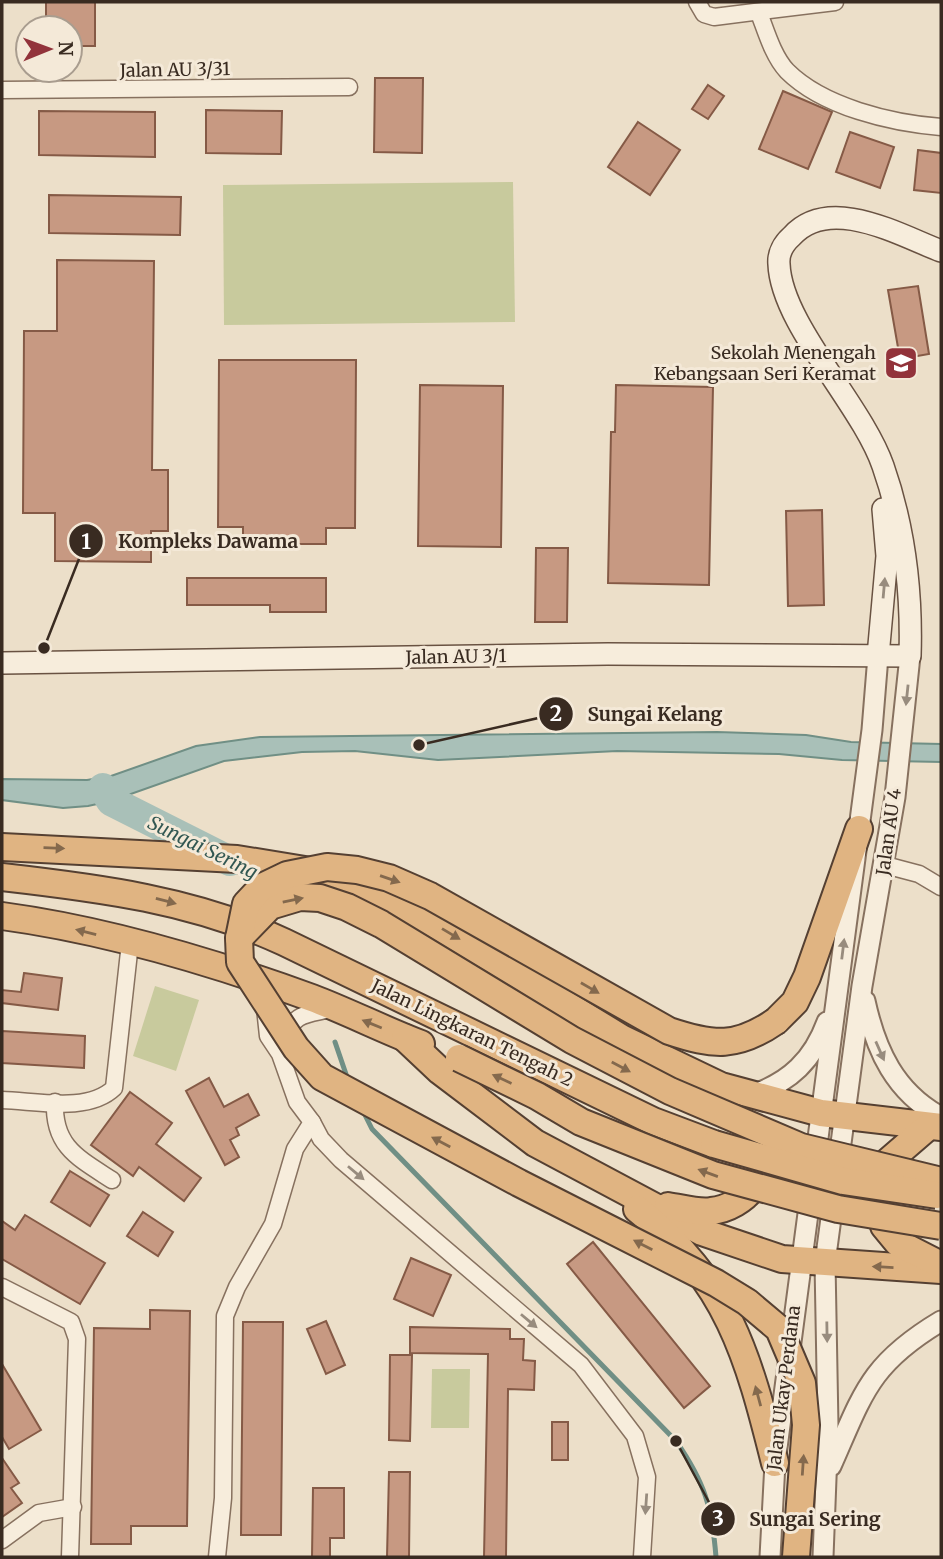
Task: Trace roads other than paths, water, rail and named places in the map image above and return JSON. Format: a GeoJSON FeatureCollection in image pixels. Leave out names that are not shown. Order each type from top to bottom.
{"type":"FeatureCollection","features":[{"type":"Feature","properties":{"kind":"highway"},"geometry":{"type":"LineString","coordinates":[[796,1557],[806,1426],[802,1382],[779,1329],[747,1302],[716,1283],[470,1158],[322,1077],[296,1048],[240,962],[239,938],[246,904],[262,887],[287,875],[327,867],[357,870],[389,878],[430,896],[669,1031],[698,1041],[726,1044],[757,1034],[776,1021],[795,1002],[807,977],[859,829]]}},
{"type":"Feature","properties":{"kind":"highway"},"geometry":{"type":"LineString","coordinates":[[2,846],[106,850],[270,862],[343,880],[432,923],[623,1039],[721,1086],[751,1096],[833,1115],[937,1124]]}},
{"type":"Feature","properties":{"kind":"highway","name":"Jalan Lingkaran Tengah 2"},"geometry":{"type":"LineString","coordinates":[[2,877],[151,898],[236,922],[653,1121],[714,1144],[843,1181],[941,1195]]}},
{"type":"Feature","properties":{"kind":"highway"},"geometry":{"type":"LineString","coordinates":[[239,938],[270,906],[300,897],[320,898],[347,907],[381,924],[572,1040],[670,1091],[801,1147],[941,1181]]}},
{"type":"Feature","properties":{"kind":"highway","name":"Jalan Lingkaran Tengah 2"},"geometry":{"type":"LineString","coordinates":[[2,916],[70,928],[130,943],[237,974],[334,1008],[459,1058],[537,1096],[581,1122],[713,1175],[838,1209],[941,1226]]}},
{"type":"Feature","properties":{"kind":"highway"},"geometry":{"type":"LineString","coordinates":[[405,1038],[440,1071],[492,1113],[596,1177],[650,1202],[702,1232],[782,1259],[941,1270]]}},
{"type":"Feature","properties":{"kind":"highway"},"geometry":{"type":"LineString","coordinates":[[650,1202],[707,1212],[720,1210],[743,1199],[761,1178],[766,1145],[759,1123],[721,1086]]}},
{"type":"Feature","properties":{"kind":"highway"},"geometry":{"type":"LineString","coordinates":[[937,1124],[885,1164],[879,1207],[884,1226],[898,1243],[941,1265]]}},
{"type":"Feature","properties":{"kind":"highway"},"geometry":{"type":"LineString","coordinates":[[596,1177],[667,1234],[706,1277],[747,1361],[775,1463]]}},
{"type":"Feature","properties":{"kind":"main road","name":"Jalan AU 4"},"geometry":{"type":"LineString","coordinates":[[909,656],[909,599],[900,531],[883,466],[852,407],[790,304],[781,281],[778,262],[780,251],[797,230],[810,223],[837,219],[878,225],[941,251]]}},
{"type":"Feature","properties":{"kind":"main road","name":"Jalan AU 4"},"geometry":{"type":"LineString","coordinates":[[852,407],[879,490],[886,524],[887,556],[878,656]]}},
{"type":"Feature","properties":{"kind":"main road","name":"Jalan AU 3/1"},"geometry":{"type":"LineString","coordinates":[[2,663],[608,654],[909,656]]}},
{"type":"Feature","properties":{"kind":"street"},"geometry":{"type":"LineString","coordinates":[[698,5],[714,17],[835,2]]}},
{"type":"Feature","properties":{"kind":"street"},"geometry":{"type":"LineString","coordinates":[[759,13],[785,69],[810,89],[875,114],[941,127]]}},
{"type":"Feature","properties":{"kind":"street","name":"Jalan AU 3/31"},"geometry":{"type":"LineString","coordinates":[[2,90],[349,87]]}},
{"type":"Feature","properties":{"kind":"street","name":"Jalan AU 4"},"geometry":{"type":"LineString","coordinates":[[833,1115],[837,996],[872,730],[878,656]]}},
{"type":"Feature","properties":{"kind":"street","name":"Jalan AU 4"},"geometry":{"type":"LineString","coordinates":[[812,1262],[833,1115],[862,986],[885,864],[903,735],[909,656]]}},
{"type":"Feature","properties":{"kind":"street"},"geometry":{"type":"LineString","coordinates":[[885,864],[919,874],[941,887]]}},
{"type":"Feature","properties":{"kind":"street"},"geometry":{"type":"LineString","coordinates":[[2,1100],[86,1102],[103,1098],[114,1088],[130,943]]}},
{"type":"Feature","properties":{"kind":"street"},"geometry":{"type":"LineString","coordinates":[[237,974],[268,1012],[268,1036],[280,1054],[297,1102],[321,1139],[341,1160],[581,1365],[635,1436],[647,1478],[642,1557]]}},
{"type":"Feature","properties":{"kind":"street"},"geometry":{"type":"LineString","coordinates":[[862,986],[872,1031],[896,1081],[937,1124]]}},
{"type":"Feature","properties":{"kind":"street"},"geometry":{"type":"LineString","coordinates":[[751,1096],[775,1087],[799,1070],[824,1030],[837,996]]}},
{"type":"Feature","properties":{"kind":"street"},"geometry":{"type":"LineString","coordinates":[[280,1054],[291,1021],[334,1008]]}},
{"type":"Feature","properties":{"kind":"street"},"geometry":{"type":"LineString","coordinates":[[55,1101],[54,1122],[64,1145],[112,1180]]}},
{"type":"Feature","properties":{"kind":"street"},"geometry":{"type":"LineString","coordinates":[[217,1557],[223,1497],[225,1317],[237,1287],[273,1224],[295,1149],[312,1122]]}},
{"type":"Feature","properties":{"kind":"street","name":"Jalan Ukay Perdana"},"geometry":{"type":"LineString","coordinates":[[770,1557],[775,1463],[812,1262]]}},
{"type":"Feature","properties":{"kind":"street","name":"Jalan Ukay Perdana"},"geometry":{"type":"LineString","coordinates":[[812,1262],[828,1366],[823,1557]]}},
{"type":"Feature","properties":{"kind":"street"},"geometry":{"type":"LineString","coordinates":[[2,1287],[71,1322],[76,1339],[70,1557]]}},
{"type":"Feature","properties":{"kind":"street"},"geometry":{"type":"LineString","coordinates":[[825,1479],[860,1399],[880,1368],[906,1342],[941,1321]]}},
{"type":"Feature","properties":{"kind":"street"},"geometry":{"type":"LineString","coordinates":[[2,1540],[39,1513],[73,1507]]}},
{"type":"Feature","properties":{"kind":"water"},"geometry":{"type":"Polygon","coordinates":[[[717,732],[806,735],[851,742],[941,744],[941,762],[842,760],[779,754],[617,751],[438,760],[355,751],[302,752],[224,761],[111,801],[88,806],[63,808],[2,800],[2,779],[87,780],[111,776],[196,746],[260,737],[717,732]]]}},
{"type":"Feature","properties":{"kind":"waterway","name":"Sungai Sering"},"geometry":{"type":"LineString","coordinates":[[103,788],[111,801],[230,861]]}},
{"type":"Feature","properties":{"kind":"waterway","name":"Sungai Sering"},"geometry":{"type":"LineString","coordinates":[[335,1042],[348,1080]]}},
{"type":"Feature","properties":{"kind":"waterway","name":"Sungai Sering"},"geometry":{"type":"LineString","coordinates":[[363,1111],[372,1129],[676,1441],[694,1470],[705,1496],[716,1557]]}},
{"type":"Feature","properties":{"kind":"place","name":"Sekolah Menengah Kebangsaan Seri Keramat"},"geometry":{"type":"Point","coordinates":[901,363]}},
{"type":"Feature","properties":{"kind":"place","name":"Kompleks Dawama"},"geometry":{"type":"Point","coordinates":[44,648]}},
{"type":"Feature","properties":{"kind":"place","name":"Sungai Kelang"},"geometry":{"type":"Point","coordinates":[419,745]}},
{"type":"Feature","properties":{"kind":"place","name":"Sungai Sering"},"geometry":{"type":"Point","coordinates":[676,1441]}}]}
